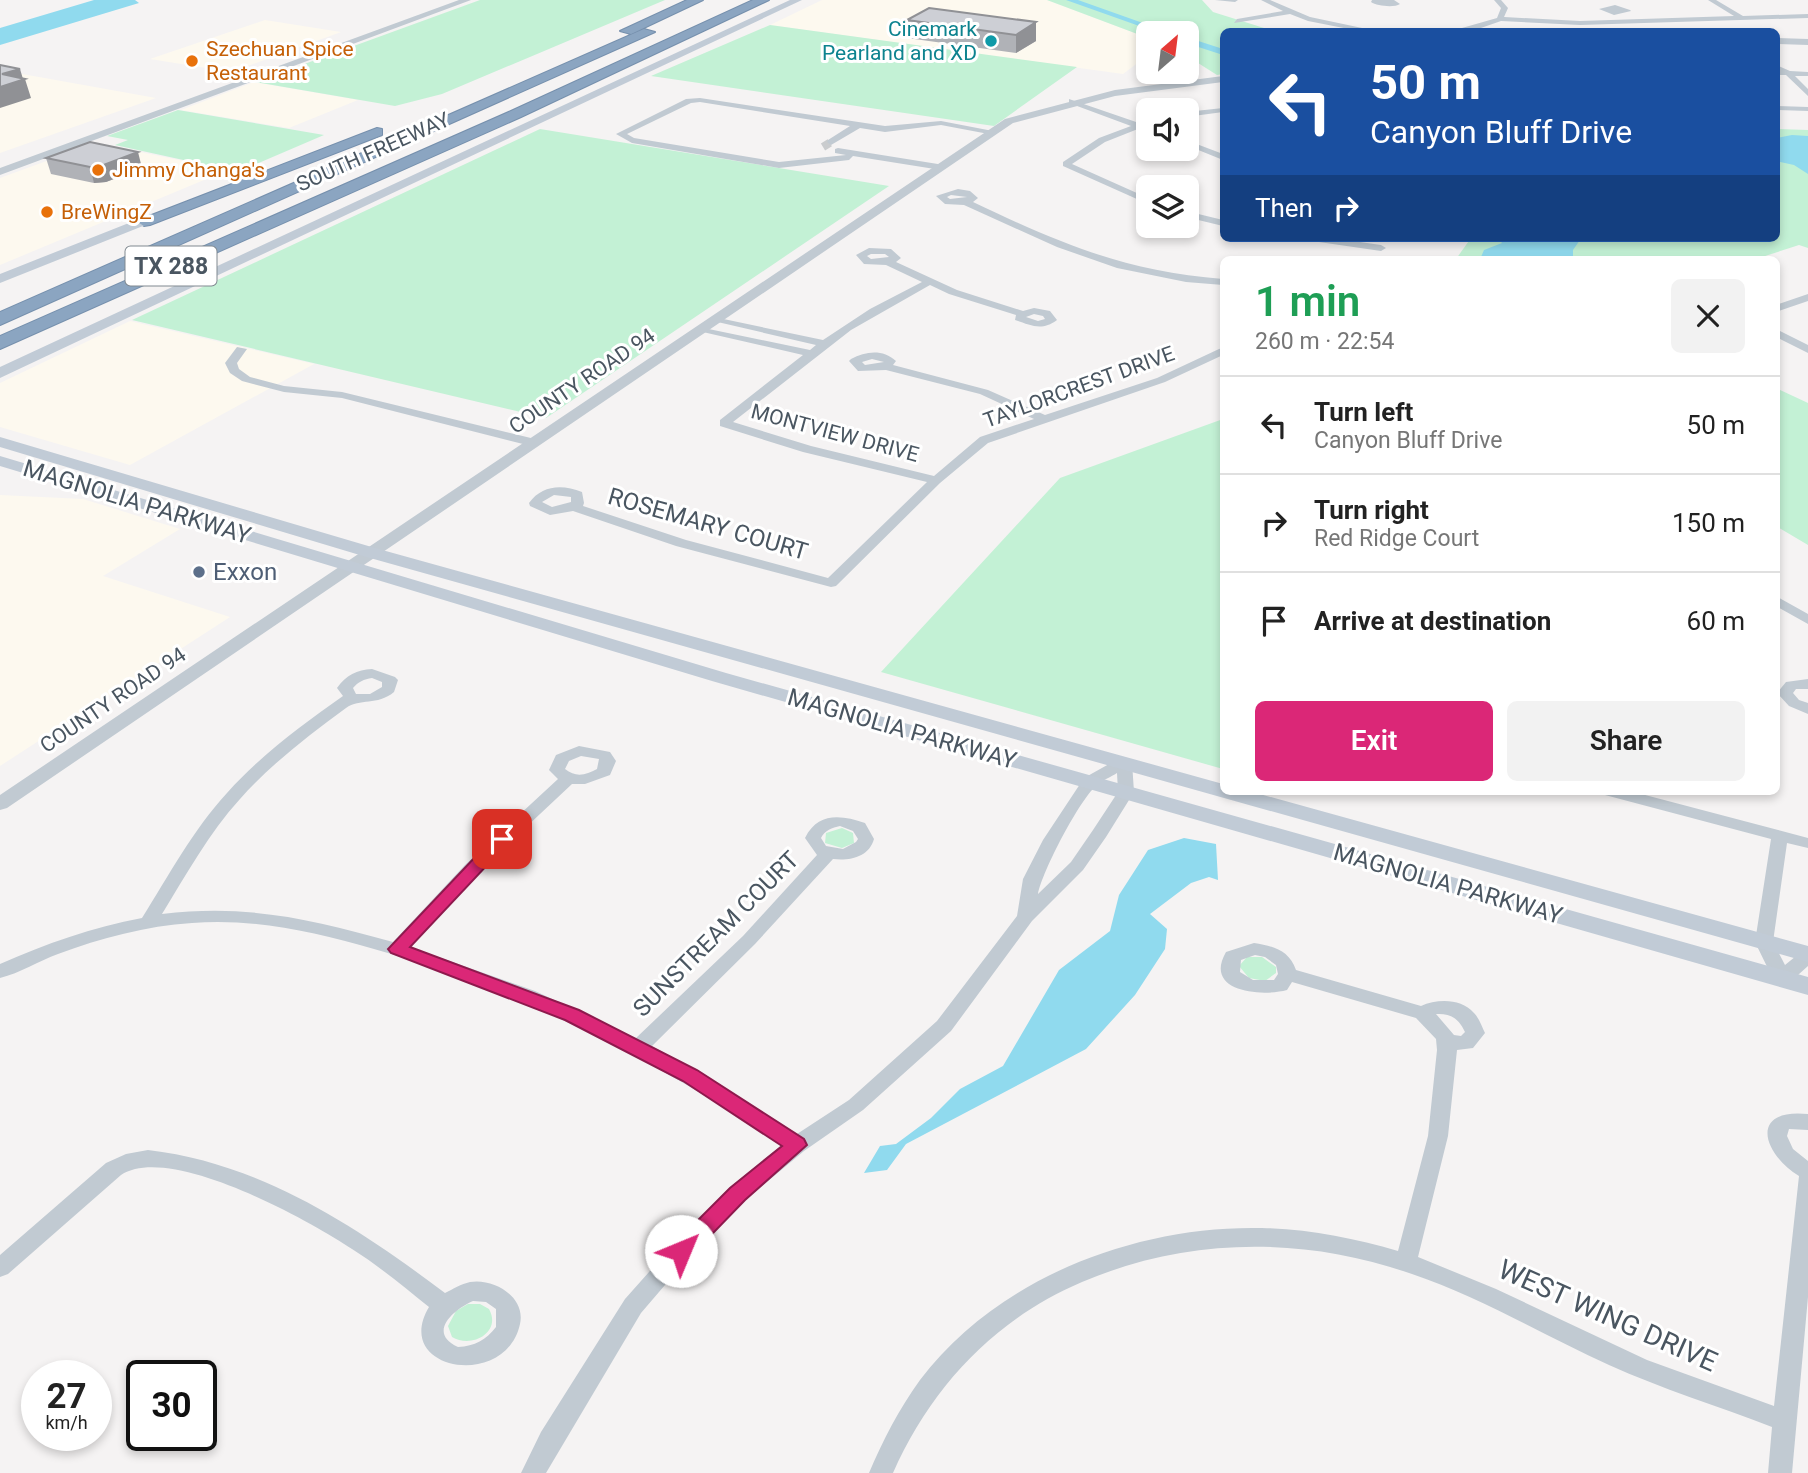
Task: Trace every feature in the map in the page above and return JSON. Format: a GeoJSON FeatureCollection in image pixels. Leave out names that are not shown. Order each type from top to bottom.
{"type":"FeatureCollection","features":[{"type":"Feature","properties":{"kind":"highway"},"geometry":{"type":"LineString","coordinates":[[0,329],[739,0]]}},
{"type":"Feature","properties":{"kind":"highway","name":"SOUTH FREEWAY"},"geometry":{"type":"LineString","coordinates":[[0,343],[516,114],[763,0]]}},
{"type":"Feature","properties":{"kind":"highway"},"geometry":{"type":"LineString","coordinates":[[0,319],[704,3]]}},
{"type":"Feature","properties":{"kind":"highway","name":"SOUTH FREEWAY"},"geometry":{"type":"LineString","coordinates":[[0,304],[549,65],[704,3]]}},
{"type":"Feature","properties":{"kind":"highway"},"geometry":{"type":"LineString","coordinates":[[414,118],[549,65]]}},
{"type":"Feature","properties":{"kind":"highway"},"geometry":{"type":"LineString","coordinates":[[342,190],[390,176],[608,89]]}},
{"type":"Feature","properties":{"kind":"highway"},"geometry":{"type":"LineString","coordinates":[[144,221],[389,128]]}},
{"type":"Feature","properties":{"kind":"main road"},"geometry":{"type":"LineString","coordinates":[[0,373],[797,0]]}},
{"type":"Feature","properties":{"kind":"main road"},"geometry":{"type":"LineString","coordinates":[[0,279],[144,221]]}},
{"type":"Feature","properties":{"kind":"main road"},"geometry":{"type":"LineString","coordinates":[[0,367],[45,352]]}},
{"type":"Feature","properties":{"kind":"main road","name":"MAGNOLIA PARKWAY"},"geometry":{"type":"LineString","coordinates":[[0,442],[369,552],[1220,790]]}},
{"type":"Feature","properties":{"kind":"main road","name":"MAGNOLIA PARKWAY"},"geometry":{"type":"LineString","coordinates":[[0,461],[688,667],[1808,986]]}},
{"type":"Feature","properties":{"kind":"main road"},"geometry":{"type":"LineString","coordinates":[[116,495],[143,493],[214,505]]}},
{"type":"Feature","properties":{"kind":"main road"},"geometry":{"type":"LineString","coordinates":[[688,667],[708,647]]}},
{"type":"Feature","properties":{"kind":"main road","name":"MAGNOLIA PARKWAY"},"geometry":{"type":"LineString","coordinates":[[1238,795],[1808,955]]}},
{"type":"Feature","properties":{"kind":"street"},"geometry":{"type":"LineString","coordinates":[[0,162],[443,0]]}},
{"type":"Feature","properties":{"kind":"street"},"geometry":{"type":"LineString","coordinates":[[0,172],[467,0]]}},
{"type":"Feature","properties":{"kind":"street"},"geometry":{"type":"LineString","coordinates":[[1218,0],[1235,0]]}},
{"type":"Feature","properties":{"kind":"street"},"geometry":{"type":"LineString","coordinates":[[1264,0],[1321,23],[1346,28]]}},
{"type":"Feature","properties":{"kind":"street"},"geometry":{"type":"LineString","coordinates":[[1377,0],[1374,2],[1397,4],[1389,0]]}},
{"type":"Feature","properties":{"kind":"street"},"geometry":{"type":"LineString","coordinates":[[1497,0],[1505,8],[1500,19]]}},
{"type":"Feature","properties":{"kind":"street"},"geometry":{"type":"LineString","coordinates":[[1601,0],[1610,7]]}},
{"type":"Feature","properties":{"kind":"street"},"geometry":{"type":"LineString","coordinates":[[1711,0],[1742,18]]}},
{"type":"Feature","properties":{"kind":"street"},"geometry":{"type":"LineString","coordinates":[[1237,21],[1289,12]]}},
{"type":"Feature","properties":{"kind":"street"},"geometry":{"type":"LineString","coordinates":[[1473,28],[1500,19],[1555,23],[1808,16]]}},
{"type":"Feature","properties":{"kind":"street"},"geometry":{"type":"LineString","coordinates":[[1648,21],[1658,28]]}},
{"type":"Feature","properties":{"kind":"street"},"geometry":{"type":"LineString","coordinates":[[1626,22],[1636,28]]}},
{"type":"Feature","properties":{"kind":"street"},"geometry":{"type":"LineString","coordinates":[[366,29],[386,32]]}},
{"type":"Feature","properties":{"kind":"street"},"geometry":{"type":"LineString","coordinates":[[1780,41],[1808,40]]}},
{"type":"Feature","properties":{"kind":"street"},"geometry":{"type":"LineString","coordinates":[[1780,66],[1808,65]]}},
{"type":"Feature","properties":{"kind":"street"},"geometry":{"type":"LineString","coordinates":[[1780,68],[1808,94]]}},
{"type":"Feature","properties":{"kind":"street"},"geometry":{"type":"LineString","coordinates":[[1780,73],[1808,74]]}},
{"type":"Feature","properties":{"kind":"street"},"geometry":{"type":"LineString","coordinates":[[233,78],[247,83]]}},
{"type":"Feature","properties":{"kind":"street","name":"COUNTY ROAD 94"},"geometry":{"type":"LineString","coordinates":[[0,804],[531,442],[1010,121],[1087,97],[1149,86],[1220,79]]}},
{"type":"Feature","properties":{"kind":"street"},"geometry":{"type":"LineString","coordinates":[[1087,97],[1136,115]]}},
{"type":"Feature","properties":{"kind":"street"},"geometry":{"type":"LineString","coordinates":[[849,157],[779,165],[632,140],[620,134],[689,101],[700,100],[895,130],[941,124],[994,132]]}},
{"type":"Feature","properties":{"kind":"street"},"geometry":{"type":"LineString","coordinates":[[1072,101],[1136,125]]}},
{"type":"Feature","properties":{"kind":"street"},"geometry":{"type":"LineString","coordinates":[[1780,108],[1808,109]]}},
{"type":"Feature","properties":{"kind":"street"},"geometry":{"type":"LineString","coordinates":[[1199,113],[1220,110]]}},
{"type":"Feature","properties":{"kind":"street"},"geometry":{"type":"LineString","coordinates":[[796,164],[858,125]]}},
{"type":"Feature","properties":{"kind":"street"},"geometry":{"type":"LineString","coordinates":[[1136,125],[1102,139],[1066,164],[1136,196]]}},
{"type":"Feature","properties":{"kind":"street"},"geometry":{"type":"LineString","coordinates":[[68,138],[86,141]]}},
{"type":"Feature","properties":{"kind":"street"},"geometry":{"type":"LineString","coordinates":[[827,144],[850,145],[946,164]]}},
{"type":"Feature","properties":{"kind":"street"},"geometry":{"type":"LineString","coordinates":[[827,144],[841,150],[946,164]]}},
{"type":"Feature","properties":{"kind":"street"},"geometry":{"type":"LineString","coordinates":[[841,150],[850,145]]}},
{"type":"Feature","properties":{"kind":"street"},"geometry":{"type":"LineString","coordinates":[[1199,148],[1220,157]]}},
{"type":"Feature","properties":{"kind":"street"},"geometry":{"type":"LineString","coordinates":[[966,202],[1066,250],[1106,264],[1156,275],[1220,282]]}},
{"type":"Feature","properties":{"kind":"street"},"geometry":{"type":"LineString","coordinates":[[1199,217],[1220,222]]}},
{"type":"Feature","properties":{"kind":"street"},"geometry":{"type":"LineString","coordinates":[[1370,256],[1383,243]]}},
{"type":"Feature","properties":{"kind":"street"},"geometry":{"type":"LineString","coordinates":[[888,262],[929,282],[1023,314]]}},
{"type":"Feature","properties":{"kind":"street"},"geometry":{"type":"LineString","coordinates":[[699,330],[810,354],[890,300],[929,282]]}},
{"type":"Feature","properties":{"kind":"street"},"geometry":{"type":"LineString","coordinates":[[1780,307],[1808,296]]}},
{"type":"Feature","properties":{"kind":"street"},"geometry":{"type":"LineString","coordinates":[[714,320],[823,343]]}},
{"type":"Feature","properties":{"kind":"street"},"geometry":{"type":"LineString","coordinates":[[1780,334],[1808,350]]}},
{"type":"Feature","properties":{"kind":"street"},"geometry":{"type":"LineString","coordinates":[[240,349],[231,363],[234,370],[246,379],[284,389],[342,396],[531,442]]}},
{"type":"Feature","properties":{"kind":"street","name":"TAYLORCREST DRIVE"},"geometry":{"type":"LineString","coordinates":[[831,583],[936,480],[984,440],[1161,380],[1220,352]]}},
{"type":"Feature","properties":{"kind":"street","name":"MONTVIEW DRIVE"},"geometry":{"type":"LineString","coordinates":[[810,354],[724,423],[807,449],[936,480]]}},
{"type":"Feature","properties":{"kind":"street"},"geometry":{"type":"LineString","coordinates":[[886,367],[984,392],[1044,419]]}},
{"type":"Feature","properties":{"kind":"street","name":"ROSEMARY COURT"},"geometry":{"type":"LineString","coordinates":[[574,507],[681,543],[831,583]]}},
{"type":"Feature","properties":{"kind":"street"},"geometry":{"type":"LineString","coordinates":[[1780,602],[1808,620]]}},
{"type":"Feature","properties":{"kind":"street"},"geometry":{"type":"LineString","coordinates":[[1808,684],[1791,685],[1785,692],[1794,703],[1808,709]]}},
{"type":"Feature","properties":{"kind":"street"},"geometry":{"type":"LineString","coordinates":[[148,922],[208,827],[234,795],[292,739],[351,697]]}},
{"type":"Feature","properties":{"kind":"street"},"geometry":{"type":"LineString","coordinates":[[533,1473],[550,1440],[634,1306],[681,1251],[737,1194],[797,1145],[856,1105],[944,1026],[1026,917],[1077,866],[1126,792],[1124,762],[1090,782],[1052,840],[1032,879],[1026,917]]}},
{"type":"Feature","properties":{"kind":"street"},"geometry":{"type":"LineString","coordinates":[[397,949],[471,869],[568,779]]}},
{"type":"Feature","properties":{"kind":"street"},"geometry":{"type":"LineString","coordinates":[[1626,795],[1808,843]]}},
{"type":"Feature","properties":{"kind":"street"},"geometry":{"type":"LineString","coordinates":[[1780,835],[1764,942],[1782,978],[1808,955]]}},
{"type":"Feature","properties":{"kind":"street","name":"SUNSTREAM COURT"},"geometry":{"type":"LineString","coordinates":[[638,1048],[749,940],[828,854]]}},
{"type":"Feature","properties":{"kind":"street"},"geometry":{"type":"LineString","coordinates":[[0,972],[35,955],[148,922],[220,915],[281,919],[397,949],[572,1015],[638,1048],[745,1108],[797,1145]]}},
{"type":"Feature","properties":{"kind":"street"},"geometry":{"type":"LineString","coordinates":[[1287,974],[1423,1013],[1436,1024],[1446,1042],[1438,1136],[1406,1262]]}},
{"type":"Feature","properties":{"kind":"street"},"geometry":{"type":"LineString","coordinates":[[1423,1013],[1432,1006],[1443,1006],[1467,1017],[1475,1033],[1466,1043],[1446,1042]]}},
{"type":"Feature","properties":{"kind":"street"},"geometry":{"type":"LineString","coordinates":[[1808,1122],[1790,1122],[1780,1126],[1776,1134],[1777,1144],[1783,1155],[1808,1171]]}},
{"type":"Feature","properties":{"kind":"street"},"geometry":{"type":"LineString","coordinates":[[0,1268],[105,1176],[126,1163],[148,1156],[176,1160],[217,1173],[294,1206],[361,1243],[443,1304]]}},
{"type":"Feature","properties":{"kind":"street"},"geometry":{"type":"LineString","coordinates":[[1780,1473],[1808,1178]]}},
{"type":"Feature","properties":{"kind":"street","name":"WEST WING DRIVE"},"geometry":{"type":"LineString","coordinates":[[881,1473],[919,1399],[952,1357],[991,1322],[1028,1297],[1081,1271],[1128,1254],[1185,1240],[1246,1234],[1313,1239],[1406,1262],[1468,1286],[1620,1359],[1786,1422]]}},
{"type":"Feature","properties":{"kind":"shaded area"},"geometry":{"type":"Polygon","coordinates":[[[822,0],[1047,0],[1136,33],[1136,64],[1123,74],[770,25],[822,0]]]}},
{"type":"Feature","properties":{"kind":"shaded area"},"geometry":{"type":"Polygon","coordinates":[[[265,20],[341,32],[231,72],[150,59],[265,20]]]}},
{"type":"Feature","properties":{"kind":"shaded area"},"geometry":{"type":"Polygon","coordinates":[[[0,70],[156,98],[0,153],[0,70]]]}},
{"type":"Feature","properties":{"kind":"shaded area"},"geometry":{"type":"Polygon","coordinates":[[[254,82],[358,100],[289,128],[181,110],[254,82]]]}},
{"type":"Feature","properties":{"kind":"shaded area"},"geometry":{"type":"Polygon","coordinates":[[[96,143],[228,170],[0,265],[0,178],[96,143]]]}},
{"type":"Feature","properties":{"kind":"shaded area"},"geometry":{"type":"Polygon","coordinates":[[[130,321],[314,364],[130,465],[0,427],[0,383],[130,321]]]}},
{"type":"Feature","properties":{"kind":"shaded area"},"geometry":{"type":"Polygon","coordinates":[[[0,495],[83,499],[180,529],[103,576],[230,617],[0,766],[0,495]]]}},
{"type":"Feature","properties":{"kind":"green space"},"geometry":{"type":"Polygon","coordinates":[[[480,0],[665,0],[442,94],[395,106],[255,82],[480,0]]]}},
{"type":"Feature","properties":{"kind":"green space"},"geometry":{"type":"Polygon","coordinates":[[[1047,0],[1202,0],[1213,12],[1264,28],[1220,28],[1220,74],[1199,64],[1199,21],[1136,21],[1136,33],[1047,0]]]}},
{"type":"Feature","properties":{"kind":"green space"},"geometry":{"type":"Polygon","coordinates":[[[770,25],[1077,67],[994,126],[651,76],[770,25]]]}},
{"type":"Feature","properties":{"kind":"green space"},"geometry":{"type":"Polygon","coordinates":[[[178,110],[324,135],[238,172],[115,145],[128,140],[107,136],[178,110]]]}},
{"type":"Feature","properties":{"kind":"green space"},"geometry":{"type":"Polygon","coordinates":[[[540,129],[889,186],[546,418],[132,320],[540,129]]]}},
{"type":"Feature","properties":{"kind":"green space"},"geometry":{"type":"Polygon","coordinates":[[[1780,129],[1808,130],[1808,248],[1799,245],[1765,256],[1458,256],[1468,242],[1780,242],[1780,129]]]}},
{"type":"Feature","properties":{"kind":"green space"},"geometry":{"type":"Polygon","coordinates":[[[1780,390],[1808,403],[1808,545],[1780,528],[1780,390]]]}},
{"type":"Feature","properties":{"kind":"green space"},"geometry":{"type":"Polygon","coordinates":[[[1220,420],[1220,768],[881,672],[1060,478],[1220,420]]]}},
{"type":"Feature","properties":{"kind":"green space"},"geometry":{"type":"Polygon","coordinates":[[[842,828],[853,833],[854,843],[842,848],[825,843],[826,833],[842,828]]]}},
{"type":"Feature","properties":{"kind":"green space"},"geometry":{"type":"Polygon","coordinates":[[[1247,957],[1262,957],[1276,967],[1276,973],[1265,981],[1249,978],[1239,966],[1247,957]]]}},
{"type":"Feature","properties":{"kind":"green space"},"geometry":{"type":"Polygon","coordinates":[[[468,1304],[480,1304],[489,1309],[492,1325],[483,1336],[468,1341],[452,1337],[448,1326],[456,1311],[468,1304]]]}},
{"type":"Feature","properties":{"kind":"water"},"geometry":{"type":"Polygon","coordinates":[[[94,0],[135,0],[139,3],[0,45],[0,28],[94,0]]]}},
{"type":"Feature","properties":{"kind":"water"},"geometry":{"type":"Polygon","coordinates":[[[1808,136],[1808,174],[1794,165],[1780,162],[1780,137],[1808,136]]]}},
{"type":"Feature","properties":{"kind":"water"},"geometry":{"type":"Polygon","coordinates":[[[1579,242],[1573,250],[1573,256],[1481,256],[1484,250],[1502,243],[1579,242]]]}},
{"type":"Feature","properties":{"kind":"water"},"geometry":{"type":"Polygon","coordinates":[[[1184,838],[1216,844],[1218,880],[1209,877],[1191,883],[1150,914],[1167,929],[1165,949],[1135,995],[1086,1049],[906,1144],[887,1170],[864,1173],[880,1146],[896,1144],[931,1118],[960,1089],[1003,1066],[1059,970],[1110,931],[1119,895],[1148,850],[1184,838]]]}},
{"type":"Feature","properties":{"kind":"building"},"geometry":{"type":"Polygon","coordinates":[[[929,8],[1036,22],[1016,35],[907,20],[929,8]]]}},
{"type":"Feature","properties":{"kind":"building"},"geometry":{"type":"Polygon","coordinates":[[[0,65],[20,69],[2,74],[25,79],[0,87],[0,65]]]}},
{"type":"Feature","properties":{"kind":"building"},"geometry":{"type":"Polygon","coordinates":[[[90,142],[138,152],[101,166],[90,167],[46,158],[90,142]]]}},
{"type":"Feature","properties":{"kind":"waterway"},"geometry":{"type":"LineString","coordinates":[[1070,0],[1136,22]]}},
{"type":"Feature","properties":{"kind":"waterway"},"geometry":{"type":"LineString","coordinates":[[1199,44],[1220,51]]}},
{"type":"Feature","properties":{"kind":"tunnel"},"geometry":{"type":"LineString","coordinates":[[823,147],[831,142]]}},
{"type":"Feature","properties":{"kind":"place","name":"Cinemark Pearland and XD"},"geometry":{"type":"Point","coordinates":[991,41]}},
{"type":"Feature","properties":{"kind":"place","name":"Szechuan Spice Restaurant"},"geometry":{"type":"Point","coordinates":[192,61]}},
{"type":"Feature","properties":{"kind":"place","name":"Jimmy Changa's"},"geometry":{"type":"Point","coordinates":[98,170]}},
{"type":"Feature","properties":{"kind":"place","name":"BreWingZ"},"geometry":{"type":"Point","coordinates":[47,212]}},
{"type":"Feature","properties":{"kind":"place","name":"Exxon"},"geometry":{"type":"Point","coordinates":[199,572]}},
{"type":"Feature","properties":{"kind":"route"},"geometry":{"type":"LineString","coordinates":[[502,839],[397,949],[481,978],[572,1015],[690,1076],[745,1108],[797,1145],[737,1194],[681,1251]]}}]}
